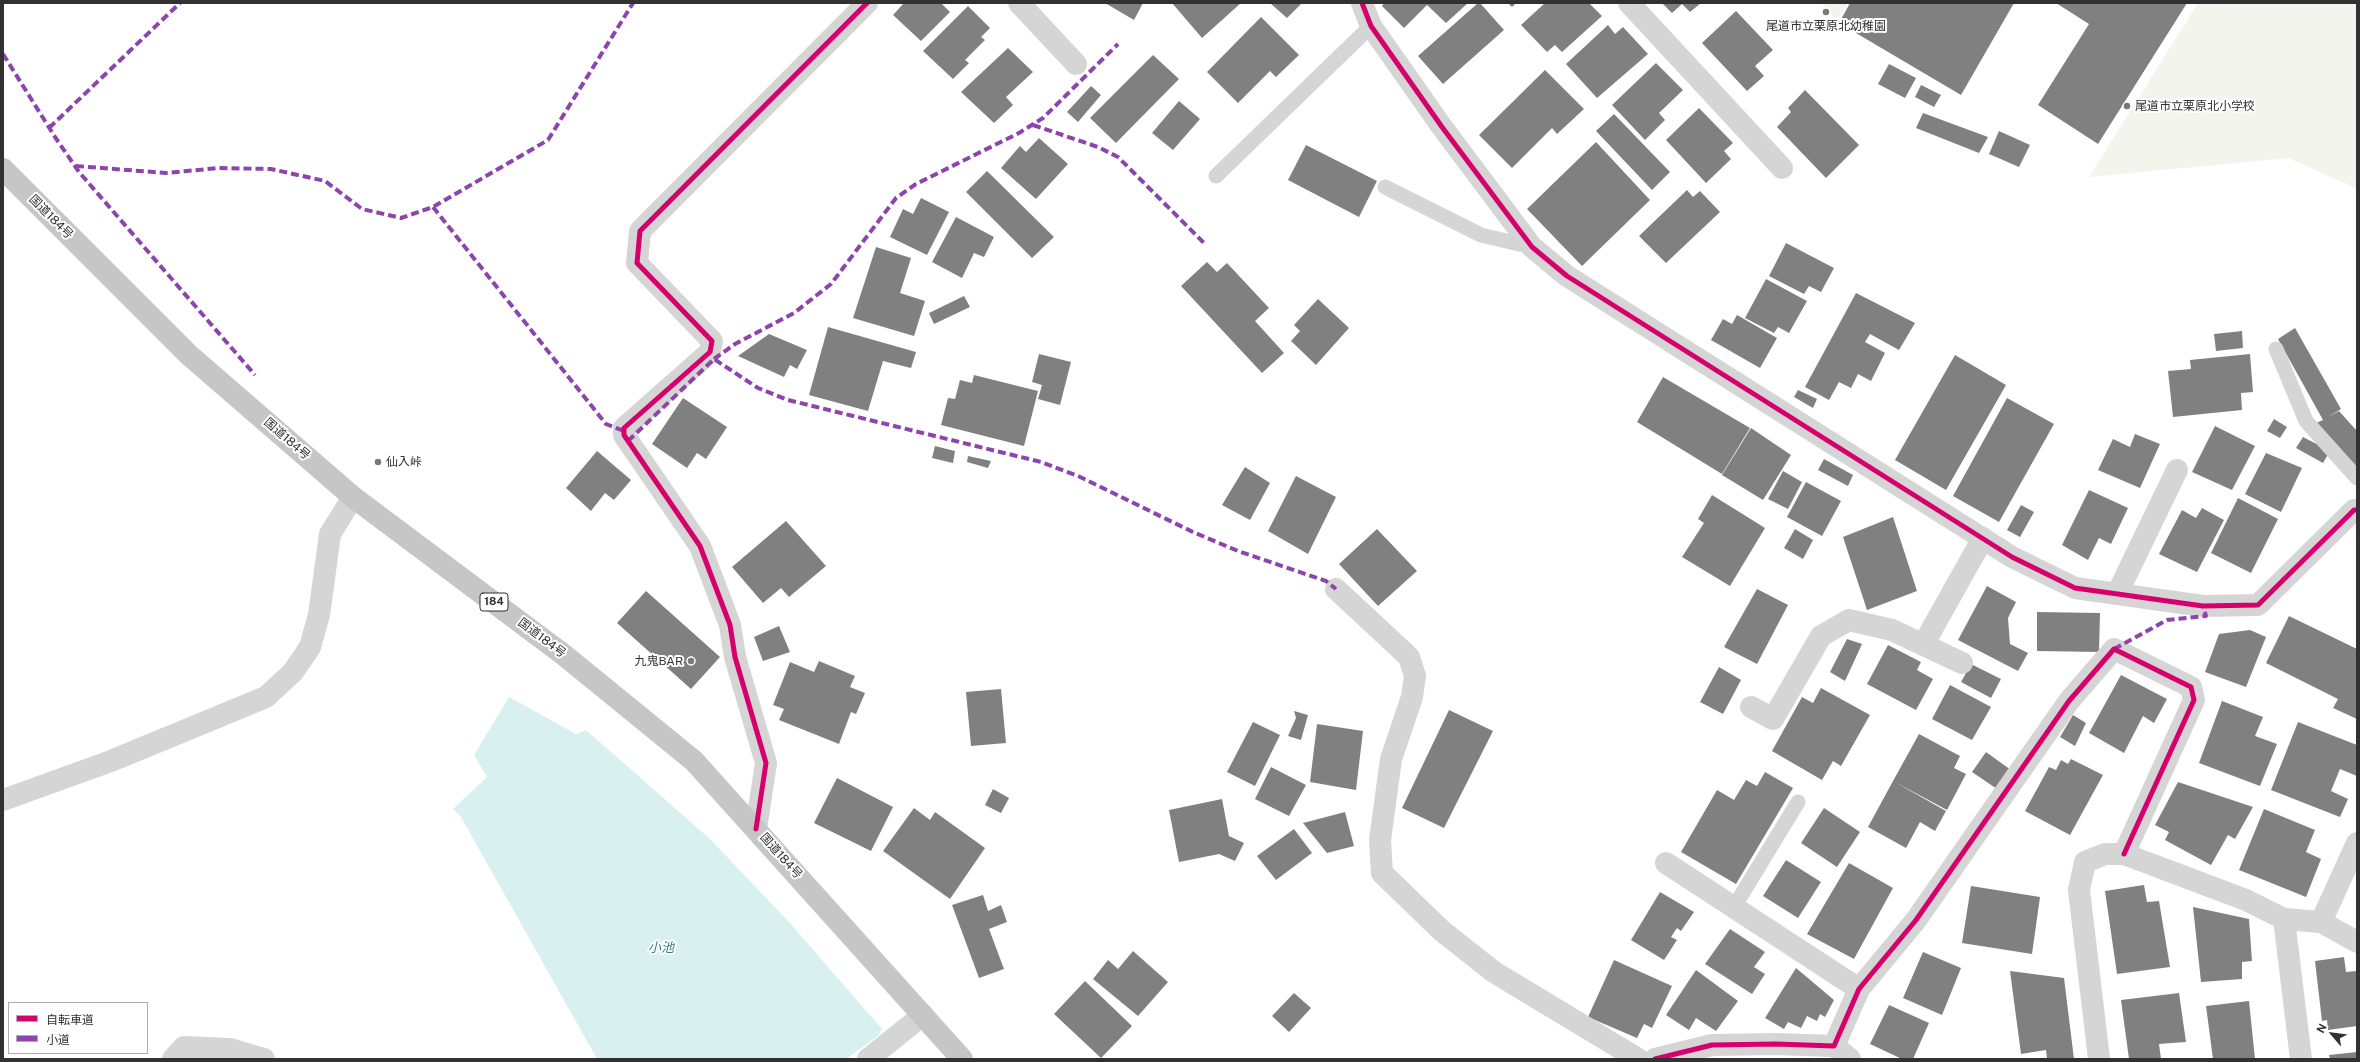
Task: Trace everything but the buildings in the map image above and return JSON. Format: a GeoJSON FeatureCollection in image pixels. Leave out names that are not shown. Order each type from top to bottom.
{"type":"FeatureCollection","features":[{"type":"Feature","properties":{"kind":"highway","name":"国道184号"},"geometry":{"type":"LineString","coordinates":[[3,169],[189,355],[353,497],[564,655],[688,756],[756,829],[962,1059]]}},
{"type":"Feature","properties":{"kind":"street"},"geometry":{"type":"LineString","coordinates":[[756,829],[766,764],[736,657],[730,625],[700,546],[624,435],[624,428],[710,352],[712,341],[637,263],[640,231],[867,3]]}},
{"type":"Feature","properties":{"kind":"street"},"geometry":{"type":"LineString","coordinates":[[1019,3],[1076,64]]}},
{"type":"Feature","properties":{"kind":"street"},"geometry":{"type":"LineString","coordinates":[[1362,3],[1372,26],[1442,127],[1532,247],[1567,276],[2012,557],[2075,588],[2203,606],[2258,605],[2354,510],[2357,510]]}},
{"type":"Feature","properties":{"kind":"street"},"geometry":{"type":"LineString","coordinates":[[1629,3],[1782,168]]}},
{"type":"Feature","properties":{"kind":"street"},"geometry":{"type":"LineString","coordinates":[[2116,594],[2177,470]]}},
{"type":"Feature","properties":{"kind":"street"},"geometry":{"type":"LineString","coordinates":[[3,800],[111,761],[266,696],[292,672],[310,647],[320,615],[330,534],[353,497]]}},
{"type":"Feature","properties":{"kind":"street"},"geometry":{"type":"LineString","coordinates":[[1923,645],[1983,538]]}},
{"type":"Feature","properties":{"kind":"street"},"geometry":{"type":"LineString","coordinates":[[1336,589],[1409,657],[1415,676],[1412,697],[1391,759],[1380,840],[1382,873],[1442,931],[1494,972],[1638,1059]]}},
{"type":"Feature","properties":{"kind":"street"},"geometry":{"type":"LineString","coordinates":[[1752,707],[1773,719],[1821,636],[1849,620],[1892,630],[1962,663]]}},
{"type":"Feature","properties":{"kind":"street"},"geometry":{"type":"LineString","coordinates":[[1655,1059],[1712,1045],[1776,1044],[1842,1053],[1859,989],[1916,920],[2069,701],[2114,649],[2191,686],[2194,700],[2124,854]]}},
{"type":"Feature","properties":{"kind":"street"},"geometry":{"type":"LineString","coordinates":[[2320,922],[2357,843]]}},
{"type":"Feature","properties":{"kind":"street"},"geometry":{"type":"LineString","coordinates":[[2099,1059],[2079,890],[2085,862],[2105,854],[2124,854],[2246,900],[2284,920],[2320,922],[2357,942]]}},
{"type":"Feature","properties":{"kind":"street"},"geometry":{"type":"LineString","coordinates":[[1666,863],[1859,989]]}},
{"type":"Feature","properties":{"kind":"street"},"geometry":{"type":"LineString","coordinates":[[2284,920],[2301,1059]]}},
{"type":"Feature","properties":{"kind":"street"},"geometry":{"type":"LineString","coordinates":[[868,1059],[923,1014]]}},
{"type":"Feature","properties":{"kind":"street"},"geometry":{"type":"LineString","coordinates":[[173,1059],[184,1047],[230,1049],[264,1059]]}},
{"type":"Feature","properties":{"kind":"lane"},"geometry":{"type":"LineString","coordinates":[[1216,176],[1372,26]]}},
{"type":"Feature","properties":{"kind":"lane"},"geometry":{"type":"LineString","coordinates":[[1385,187],[1481,235],[1532,247]]}},
{"type":"Feature","properties":{"kind":"lane"},"geometry":{"type":"LineString","coordinates":[[2276,349],[2306,420],[2357,478]]}},
{"type":"Feature","properties":{"kind":"lane"},"geometry":{"type":"LineString","coordinates":[[1734,907],[1798,802]]}},
{"type":"Feature","properties":{"kind":"shaded area"},"geometry":{"type":"Polygon","coordinates":[[[1821,3],[1848,3],[1837,21],[1821,3]]]}},
{"type":"Feature","properties":{"kind":"shaded area"},"geometry":{"type":"Polygon","coordinates":[[[2198,3],[2357,3],[2357,189],[2289,158],[2089,177],[2198,3]]]}},
{"type":"Feature","properties":{"kind":"water","name":"小池"},"geometry":{"type":"Polygon","coordinates":[[[509,697],[576,734],[586,730],[710,839],[789,922],[882,1029],[878,1036],[846,1059],[597,1059],[461,817],[453,809],[487,777],[474,755],[509,697]]]}},
{"type":"Feature","properties":{"kind":"marked path"},"geometry":{"type":"LineString","coordinates":[[49,128],[180,3]]}},
{"type":"Feature","properties":{"kind":"marked path"},"geometry":{"type":"LineString","coordinates":[[76,166],[166,173],[219,168],[271,169],[325,181],[362,209],[401,218],[433,207],[548,140],[633,3]]}},
{"type":"Feature","properties":{"kind":"marked path"},"geometry":{"type":"LineString","coordinates":[[714,359],[735,344],[794,313],[831,284],[896,198],[916,184],[1019,133],[1043,118],[1118,44]]}},
{"type":"Feature","properties":{"kind":"marked path"},"geometry":{"type":"LineString","coordinates":[[3,54],[55,137],[79,172],[255,375]]}},
{"type":"Feature","properties":{"kind":"marked path"},"geometry":{"type":"LineString","coordinates":[[1033,125],[1098,147],[1118,157],[1205,244]]}},
{"type":"Feature","properties":{"kind":"marked path"},"geometry":{"type":"LineString","coordinates":[[433,207],[606,424],[624,431]]}},
{"type":"Feature","properties":{"kind":"marked path"},"geometry":{"type":"LineString","coordinates":[[628,441],[714,359],[758,388],[788,400],[1041,462],[1078,476],[1193,532],[1238,551],[1326,581],[1336,589]]}},
{"type":"Feature","properties":{"kind":"marked path"},"geometry":{"type":"LineString","coordinates":[[2114,649],[2167,620],[2206,616],[2203,606]]}},
{"type":"Feature","properties":{"kind":"cycle path"},"geometry":{"type":"LineString","coordinates":[[756,829],[766,763],[735,657],[730,625],[700,546],[624,435],[624,428],[710,352],[712,341],[637,263],[640,231],[867,3]]}},
{"type":"Feature","properties":{"kind":"cycle path"},"geometry":{"type":"LineString","coordinates":[[1362,3],[1371,26],[1442,127],[1532,247],[1567,276],[2012,557],[2075,588],[2203,606],[2258,605],[2354,510],[2357,510]]}},
{"type":"Feature","properties":{"kind":"cycle path"},"geometry":{"type":"LineString","coordinates":[[1655,1059],[1712,1045],[1776,1044],[1834,1046],[1859,989],[1916,920],[2069,701],[2114,649],[2191,687],[2194,700],[2124,854]]}},
{"type":"Feature","properties":{"kind":"place","name":"尾道市立栗原北幼稚園"},"geometry":{"type":"Point","coordinates":[1826,12]}},
{"type":"Feature","properties":{"kind":"place","name":"尾道市立栗原北小学校"},"geometry":{"type":"Point","coordinates":[2127,106]}},
{"type":"Feature","properties":{"kind":"place","name":"仙入峠"},"geometry":{"type":"Point","coordinates":[378,462]}},
{"type":"Feature","properties":{"kind":"place","name":"九鬼BAR"},"geometry":{"type":"Point","coordinates":[691,661]}}]}
